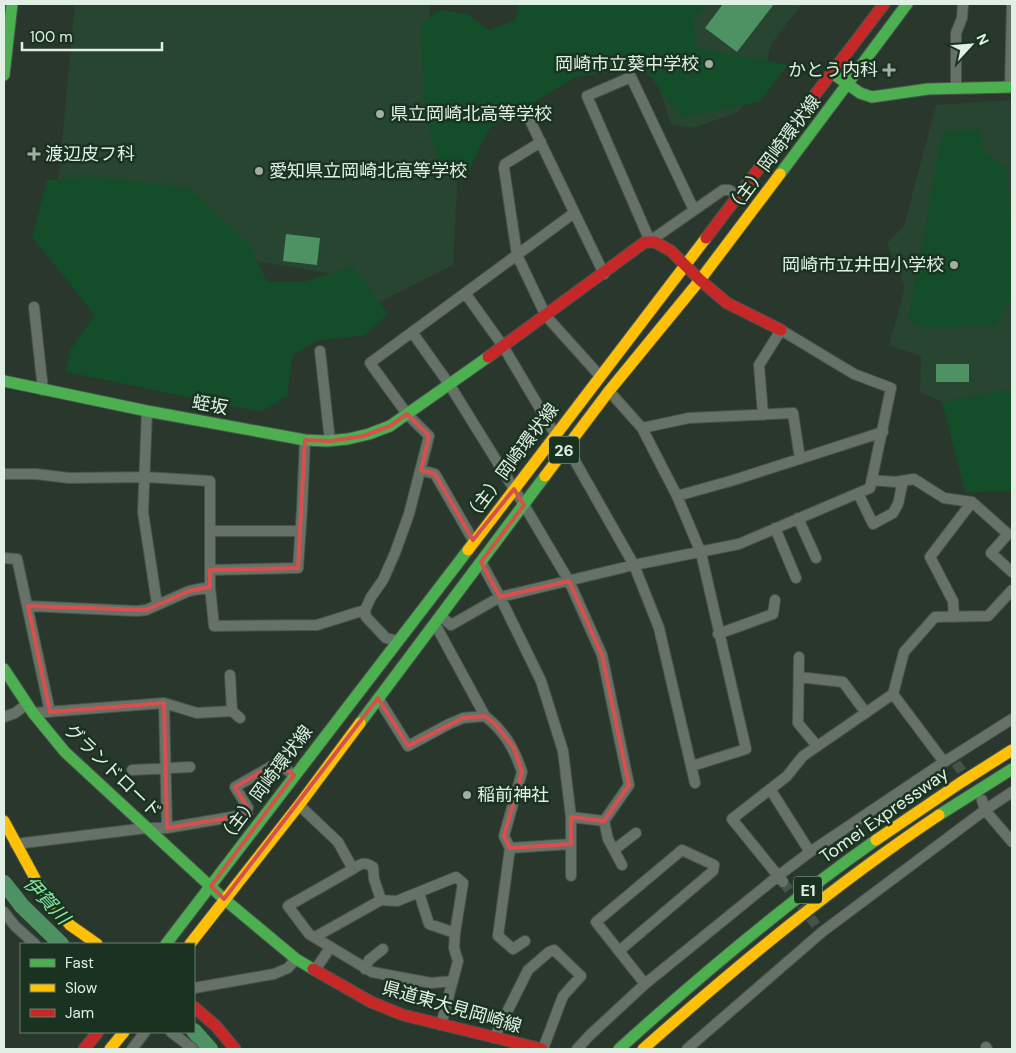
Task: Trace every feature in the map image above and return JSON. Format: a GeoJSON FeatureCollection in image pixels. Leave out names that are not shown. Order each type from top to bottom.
{"type":"FeatureCollection","features":[{"type":"Feature","properties":{"kind":"main road"},"geometry":{"type":"LineString","coordinates":[[4,75],[12,4]]}},
{"type":"Feature","properties":{"kind":"main road","name":"（主）岡崎環状線"},"geometry":{"type":"LineString","coordinates":[[167,943],[884,4]]}},
{"type":"Feature","properties":{"kind":"main road","name":"（主）岡崎環状線"},"geometry":{"type":"LineString","coordinates":[[191,943],[299,805],[609,392],[700,280],[907,4]]}},
{"type":"Feature","properties":{"kind":"main road"},"geometry":{"type":"LineString","coordinates":[[832,73],[860,93],[872,98],[928,89],[1011,87]]}},
{"type":"Feature","properties":{"kind":"main road"},"geometry":{"type":"LineString","coordinates":[[650,241],[671,251],[700,280],[727,302],[782,330]]}},
{"type":"Feature","properties":{"kind":"main road","name":"蛭坂"},"geometry":{"type":"LineString","coordinates":[[4,381],[147,411],[305,440],[330,441],[378,432],[390,426],[546,316],[645,242],[650,241]]}},
{"type":"Feature","properties":{"kind":"main road","name":"グランドロード"},"geometry":{"type":"LineString","coordinates":[[4,669],[30,709],[65,752],[211,886]]}},
{"type":"Feature","properties":{"kind":"main road","name":"Tomei Expressway"},"geometry":{"type":"LineString","coordinates":[[619,1049],[683,991],[756,930],[831,872],[914,812],[1012,750]]}},
{"type":"Feature","properties":{"kind":"main road","name":"Tomei Expressway"},"geometry":{"type":"LineString","coordinates":[[643,1049],[758,950],[842,885],[923,827],[1012,768]]}},
{"type":"Feature","properties":{"kind":"main road"},"geometry":{"type":"LineString","coordinates":[[4,821],[37,882],[70,925],[96,943]]}},
{"type":"Feature","properties":{"kind":"main road","name":"県道東大見岡崎線"},"geometry":{"type":"LineString","coordinates":[[211,886],[296,959],[371,1002],[403,1015],[542,1049]]}},
{"type":"Feature","properties":{"kind":"main road"},"geometry":{"type":"LineString","coordinates":[[195,1007],[225,1035],[235,1049]]}},
{"type":"Feature","properties":{"kind":"main road"},"geometry":{"type":"LineString","coordinates":[[84,1049],[97,1033]]}},
{"type":"Feature","properties":{"kind":"main road"},"geometry":{"type":"LineString","coordinates":[[110,1049],[123,1033]]}},
{"type":"Feature","properties":{"kind":"street"},"geometry":{"type":"LineString","coordinates":[[956,88],[956,33],[962,18],[963,4]]}},
{"type":"Feature","properties":{"kind":"street"},"geometry":{"type":"LineString","coordinates":[[1011,87],[1012,4]]}},
{"type":"Feature","properties":{"kind":"street"},"geometry":{"type":"LineString","coordinates":[[694,210],[631,77],[587,96],[650,241],[723,190],[729,190],[739,196]]}},
{"type":"Feature","properties":{"kind":"street"},"geometry":{"type":"LineString","coordinates":[[525,110],[604,274]]}},
{"type":"Feature","properties":{"kind":"street"},"geometry":{"type":"LineString","coordinates":[[541,142],[505,164],[504,168],[518,255],[546,316],[600,376]]}},
{"type":"Feature","properties":{"kind":"street"},"geometry":{"type":"LineString","coordinates":[[398,641],[386,638],[366,617],[365,610],[371,597],[383,580],[395,553],[409,514],[429,436],[407,414],[370,363],[574,213]]}},
{"type":"Feature","properties":{"kind":"street"},"geometry":{"type":"LineString","coordinates":[[465,293],[503,346],[555,434]]}},
{"type":"Feature","properties":{"kind":"street"},"geometry":{"type":"LineString","coordinates":[[34,307],[43,390]]}},
{"type":"Feature","properties":{"kind":"street"},"geometry":{"type":"LineString","coordinates":[[438,620],[451,625],[500,597],[634,565],[739,544],[870,488],[891,388],[854,374],[782,330],[759,365],[763,415]]}},
{"type":"Feature","properties":{"kind":"street"},"geometry":{"type":"LineString","coordinates":[[412,332],[449,384],[569,580],[602,655],[629,785],[604,821],[608,839],[622,865]]}},
{"type":"Feature","properties":{"kind":"street"},"geometry":{"type":"LineString","coordinates":[[320,351],[330,441]]}},
{"type":"Feature","properties":{"kind":"street"},"geometry":{"type":"LineString","coordinates":[[609,392],[642,428],[677,496],[701,552],[718,634],[746,749],[692,766]]}},
{"type":"Feature","properties":{"kind":"street"},"geometry":{"type":"LineString","coordinates":[[147,411],[143,512],[157,604]]}},
{"type":"Feature","properties":{"kind":"street"},"geometry":{"type":"LineString","coordinates":[[642,428],[689,418],[793,413],[800,458]]}},
{"type":"Feature","properties":{"kind":"street"},"geometry":{"type":"LineString","coordinates":[[677,496],[734,480],[883,432]]}},
{"type":"Feature","properties":{"kind":"street"},"geometry":{"type":"LineString","coordinates":[[210,570],[298,568],[305,440]]}},
{"type":"Feature","properties":{"kind":"street"},"geometry":{"type":"LineString","coordinates":[[567,447],[634,565],[659,628],[695,784]]}},
{"type":"Feature","properties":{"kind":"street"},"geometry":{"type":"LineString","coordinates":[[421,470],[435,474],[473,540]]}},
{"type":"Feature","properties":{"kind":"street"},"geometry":{"type":"LineString","coordinates":[[4,474],[36,474],[69,478],[145,477],[210,481],[210,587],[214,626],[317,625],[365,610]]}},
{"type":"Feature","properties":{"kind":"street"},"geometry":{"type":"LineString","coordinates":[[872,480],[903,481],[914,479],[944,498],[972,502],[1008,534],[992,553],[1012,572]]}},
{"type":"Feature","properties":{"kind":"street"},"geometry":{"type":"LineString","coordinates":[[858,493],[873,524],[892,513],[898,504],[903,481]]}},
{"type":"Feature","properties":{"kind":"street"},"geometry":{"type":"LineString","coordinates":[[954,617],[953,601],[930,557],[972,502]]}},
{"type":"Feature","properties":{"kind":"street"},"geometry":{"type":"LineString","coordinates":[[798,518],[816,558]]}},
{"type":"Feature","properties":{"kind":"street"},"geometry":{"type":"LineString","coordinates":[[775,528],[796,578]]}},
{"type":"Feature","properties":{"kind":"street"},"geometry":{"type":"LineString","coordinates":[[210,531],[300,531]]}},
{"type":"Feature","properties":{"kind":"street"},"geometry":{"type":"LineString","coordinates":[[4,558],[17,559],[50,712]]}},
{"type":"Feature","properties":{"kind":"street"},"geometry":{"type":"LineString","coordinates":[[481,562],[541,680],[558,733],[563,751],[571,817],[571,876]]}},
{"type":"Feature","properties":{"kind":"street"},"geometry":{"type":"LineString","coordinates":[[28,606],[137,611],[146,610],[189,591],[210,587]]}},
{"type":"Feature","properties":{"kind":"street"},"geometry":{"type":"LineString","coordinates":[[781,879],[732,819],[787,776],[803,756],[893,694],[904,652],[935,617],[988,616],[1011,594]]}},
{"type":"Feature","properties":{"kind":"street"},"geometry":{"type":"LineString","coordinates":[[718,634],[772,614],[775,600]]}},
{"type":"Feature","properties":{"kind":"street"},"geometry":{"type":"LineString","coordinates":[[438,620],[485,716],[496,725],[514,748],[522,772],[504,836],[510,848],[498,936],[513,949],[525,941]]}},
{"type":"Feature","properties":{"kind":"street"},"geometry":{"type":"LineString","coordinates":[[799,657],[798,723],[816,746]]}},
{"type":"Feature","properties":{"kind":"street"},"geometry":{"type":"LineString","coordinates":[[4,716],[30,709],[50,712],[164,704],[197,713],[236,714],[230,675]]}},
{"type":"Feature","properties":{"kind":"street"},"geometry":{"type":"LineString","coordinates":[[799,677],[843,682],[866,713]]}},
{"type":"Feature","properties":{"kind":"street"},"geometry":{"type":"LineString","coordinates":[[893,694],[944,762]]}},
{"type":"Feature","properties":{"kind":"street"},"geometry":{"type":"LineString","coordinates":[[378,698],[408,746],[463,718],[485,716]]}},
{"type":"Feature","properties":{"kind":"street"},"geometry":{"type":"LineString","coordinates":[[164,704],[164,768],[167,828]]}},
{"type":"Feature","properties":{"kind":"street"},"geometry":{"type":"LineString","coordinates":[[577,1049],[646,984],[781,879],[810,852],[944,762],[955,759],[1012,719]]}},
{"type":"Feature","properties":{"kind":"street"},"geometry":{"type":"LineString","coordinates":[[15,844],[147,828],[167,828],[243,815],[248,808],[236,786],[276,763],[294,775]]}},
{"type":"Feature","properties":{"kind":"street"},"geometry":{"type":"LineString","coordinates":[[132,770],[190,766]]}},
{"type":"Feature","properties":{"kind":"street"},"geometry":{"type":"LineString","coordinates":[[770,789],[810,852]]}},
{"type":"Feature","properties":{"kind":"street"},"geometry":{"type":"LineString","coordinates":[[687,1049],[819,929],[984,805],[1012,792]]}},
{"type":"Feature","properties":{"kind":"street"},"geometry":{"type":"LineString","coordinates":[[299,805],[338,842],[353,870]]}},
{"type":"Feature","properties":{"kind":"street"},"geometry":{"type":"LineString","coordinates":[[984,805],[1012,842]]}},
{"type":"Feature","properties":{"kind":"street"},"geometry":{"type":"LineString","coordinates":[[571,817],[604,821]]}},
{"type":"Feature","properties":{"kind":"street"},"geometry":{"type":"LineString","coordinates":[[614,850],[636,834]]}},
{"type":"Feature","properties":{"kind":"street"},"geometry":{"type":"LineString","coordinates":[[510,848],[571,844]]}},
{"type":"Feature","properties":{"kind":"street"},"geometry":{"type":"LineString","coordinates":[[619,951],[713,871],[714,865],[682,850],[596,922],[619,951],[646,984]]}},
{"type":"Feature","properties":{"kind":"street"},"geometry":{"type":"LineString","coordinates":[[381,900],[372,867],[367,863],[362,863],[353,870],[288,906],[309,934],[365,969],[384,975],[431,983],[453,981]]}},
{"type":"Feature","properties":{"kind":"street"},"geometry":{"type":"LineString","coordinates":[[315,937],[381,900],[398,900],[456,877],[463,883],[454,948],[458,961],[441,1025]]}},
{"type":"Feature","properties":{"kind":"street"},"geometry":{"type":"LineString","coordinates":[[419,893],[430,924],[455,933]]}},
{"type":"Feature","properties":{"kind":"street"},"geometry":{"type":"LineString","coordinates":[[4,912],[33,943]]}},
{"type":"Feature","properties":{"kind":"street"},"geometry":{"type":"LineString","coordinates":[[315,970],[330,948]]}},
{"type":"Feature","properties":{"kind":"street"},"geometry":{"type":"LineString","coordinates":[[365,969],[369,960],[383,950]]}},
{"type":"Feature","properties":{"kind":"street"},"geometry":{"type":"LineString","coordinates":[[494,1038],[528,970],[554,950],[580,976],[563,996],[542,1049]]}},
{"type":"Feature","properties":{"kind":"street"},"geometry":{"type":"LineString","coordinates":[[195,988],[274,974],[288,968],[296,959]]}},
{"type":"Feature","properties":{"kind":"street"},"geometry":{"type":"LineString","coordinates":[[132,1049],[144,1033]]}},
{"type":"Feature","properties":{"kind":"street"},"geometry":{"type":"LineString","coordinates":[[172,1033],[193,1049]]}},
{"type":"Feature","properties":{"kind":"highlighted area"},"geometry":{"type":"Polygon","coordinates":[[[407,414],[429,436],[421,470],[435,474],[473,540],[514,489],[524,505],[481,562],[500,597],[569,581],[602,655],[629,785],[604,821],[571,817],[571,844],[510,848],[504,836],[522,772],[514,748],[496,725],[485,716],[463,718],[408,746],[378,698],[224,899],[211,886],[294,775],[277,763],[235,787],[251,814],[167,828],[164,703],[50,712],[28,606],[146,610],[189,591],[210,587],[210,570],[298,568],[305,440],[330,441],[363,436],[390,426],[407,414]]]}},
{"type":"Feature","properties":{"kind":"shaded area","name":"愛知県立岡崎北高等学校"},"geometry":{"type":"Polygon","coordinates":[[[75,4],[429,4],[433,70],[459,149],[453,265],[370,307],[347,276],[229,257],[57,193],[75,4]]]}},
{"type":"Feature","properties":{"kind":"shaded area"},"geometry":{"type":"Polygon","coordinates":[[[518,4],[707,4],[692,20],[697,48],[788,65],[759,102],[680,117],[643,67],[576,77],[490,128],[468,171],[442,170],[425,117],[421,23],[441,10],[468,14],[488,30],[516,20],[518,4]]]}},
{"type":"Feature","properties":{"kind":"shaded area","name":"岡崎市立葵中学校"},"geometry":{"type":"Polygon","coordinates":[[[632,4],[802,4],[771,44],[762,84],[738,112],[694,128],[671,125],[632,4]]]}},
{"type":"Feature","properties":{"kind":"shaded area"},"geometry":{"type":"Polygon","coordinates":[[[723,4],[774,4],[737,52],[705,28],[723,4]]]}},
{"type":"Feature","properties":{"kind":"shaded area","name":"岡崎市立井田小学校"},"geometry":{"type":"Polygon","coordinates":[[[1012,100],[1012,390],[942,402],[920,392],[921,356],[889,345],[905,287],[887,243],[904,226],[936,105],[1012,100]]]}},
{"type":"Feature","properties":{"kind":"shaded area"},"geometry":{"type":"Polygon","coordinates":[[[980,130],[984,152],[1006,167],[1012,235],[1012,300],[994,326],[923,327],[908,321],[943,131],[980,130]]]}},
{"type":"Feature","properties":{"kind":"shaded area"},"geometry":{"type":"Polygon","coordinates":[[[94,177],[190,189],[250,245],[267,282],[302,282],[353,267],[388,314],[365,335],[317,341],[293,355],[287,396],[261,412],[66,372],[70,350],[95,315],[32,237],[47,180],[94,177]]]}},
{"type":"Feature","properties":{"kind":"shaded area"},"geometry":{"type":"Polygon","coordinates":[[[286,234],[320,238],[317,265],[283,261],[286,234]]]}},
{"type":"Feature","properties":{"kind":"shaded area"},"geometry":{"type":"Polygon","coordinates":[[[936,364],[969,364],[969,382],[936,382],[936,364]]]}},
{"type":"Feature","properties":{"kind":"shaded area"},"geometry":{"type":"Polygon","coordinates":[[[1012,390],[1012,491],[965,492],[942,402],[1012,390]]]}},
{"type":"Feature","properties":{"kind":"waterway","name":"伊賀川"},"geometry":{"type":"LineString","coordinates":[[4,883],[22,906],[60,943]]}},
{"type":"Feature","properties":{"kind":"waterway","name":"伊賀川"},"geometry":{"type":"LineString","coordinates":[[195,1032],[210,1049]]}},
{"type":"Feature","properties":{"kind":"tunnel"},"geometry":{"type":"LineString","coordinates":[[956,763],[970,783]]}},
{"type":"Feature","properties":{"kind":"tunnel"},"geometry":{"type":"LineString","coordinates":[[783,882],[816,925]]}},
{"type":"Feature","properties":{"kind":"traffic: fast"},"geometry":{"type":"LineString","coordinates":[[4,75],[12,4]]}},
{"type":"Feature","properties":{"kind":"traffic: fast"},"geometry":{"type":"LineString","coordinates":[[780,174],[907,4]]}},
{"type":"Feature","properties":{"kind":"traffic: fast"},"geometry":{"type":"LineString","coordinates":[[832,73],[860,93],[872,97],[928,89],[1012,87]]}},
{"type":"Feature","properties":{"kind":"traffic: fast"},"geometry":{"type":"LineString","coordinates":[[4,381],[147,411],[305,440],[327,441],[348,439],[390,426],[488,357]]}},
{"type":"Feature","properties":{"kind":"traffic: fast"},"geometry":{"type":"LineString","coordinates":[[360,723],[545,476]]}},
{"type":"Feature","properties":{"kind":"traffic: fast"},"geometry":{"type":"LineString","coordinates":[[167,943],[468,550]]}},
{"type":"Feature","properties":{"kind":"traffic: fast"},"geometry":{"type":"LineString","coordinates":[[4,669],[33,713],[65,752],[224,899],[296,959],[313,969]]}},
{"type":"Feature","properties":{"kind":"traffic: fast"},"geometry":{"type":"LineString","coordinates":[[939,815],[1012,769]]}},
{"type":"Feature","properties":{"kind":"traffic: fast"},"geometry":{"type":"LineString","coordinates":[[619,1049],[744,941],[809,889],[876,840]]}},
{"type":"Feature","properties":{"kind":"traffic: slow"},"geometry":{"type":"LineString","coordinates":[[545,476],[609,391],[700,280],[780,174]]}},
{"type":"Feature","properties":{"kind":"traffic: slow"},"geometry":{"type":"LineString","coordinates":[[468,550],[706,238]]}},
{"type":"Feature","properties":{"kind":"traffic: slow"},"geometry":{"type":"LineString","coordinates":[[191,943],[299,805],[360,723]]}},
{"type":"Feature","properties":{"kind":"traffic: slow"},"geometry":{"type":"LineString","coordinates":[[876,840],[1012,750]]}},
{"type":"Feature","properties":{"kind":"traffic: slow"},"geometry":{"type":"LineString","coordinates":[[643,1049],[787,927],[862,869],[939,815]]}},
{"type":"Feature","properties":{"kind":"traffic: slow"},"geometry":{"type":"LineString","coordinates":[[4,821],[37,882],[54,905],[70,925],[96,943]]}},
{"type":"Feature","properties":{"kind":"traffic: slow"},"geometry":{"type":"LineString","coordinates":[[110,1049],[123,1033]]}},
{"type":"Feature","properties":{"kind":"traffic: jam"},"geometry":{"type":"LineString","coordinates":[[706,238],[884,4]]}},
{"type":"Feature","properties":{"kind":"traffic: jam"},"geometry":{"type":"LineString","coordinates":[[488,357],[645,242],[655,242],[671,251],[700,280],[727,303],[781,330]]}},
{"type":"Feature","properties":{"kind":"traffic: jam"},"geometry":{"type":"LineString","coordinates":[[313,969],[371,1002],[403,1015],[542,1049]]}},
{"type":"Feature","properties":{"kind":"traffic: jam"},"geometry":{"type":"LineString","coordinates":[[195,1008],[216,1026],[235,1049]]}},
{"type":"Feature","properties":{"kind":"traffic: jam"},"geometry":{"type":"LineString","coordinates":[[84,1049],[97,1033]]}},
{"type":"Feature","properties":{"kind":"place","name":"岡崎市立葵中学校"},"geometry":{"type":"Point","coordinates":[709,64]}},
{"type":"Feature","properties":{"kind":"place","name":"かとう内科"},"geometry":{"type":"Point","coordinates":[889,70]}},
{"type":"Feature","properties":{"kind":"place","name":"県立岡崎北高等学校"},"geometry":{"type":"Point","coordinates":[380,114]}},
{"type":"Feature","properties":{"kind":"place","name":"渡辺皮フ科"},"geometry":{"type":"Point","coordinates":[34,154]}},
{"type":"Feature","properties":{"kind":"place","name":"愛知県立岡崎北高等学校"},"geometry":{"type":"Point","coordinates":[259,171]}},
{"type":"Feature","properties":{"kind":"place","name":"岡崎市立井田小学校"},"geometry":{"type":"Point","coordinates":[954,265]}},
{"type":"Feature","properties":{"kind":"place","name":"稲前神社"},"geometry":{"type":"Point","coordinates":[467,795]}}]}
